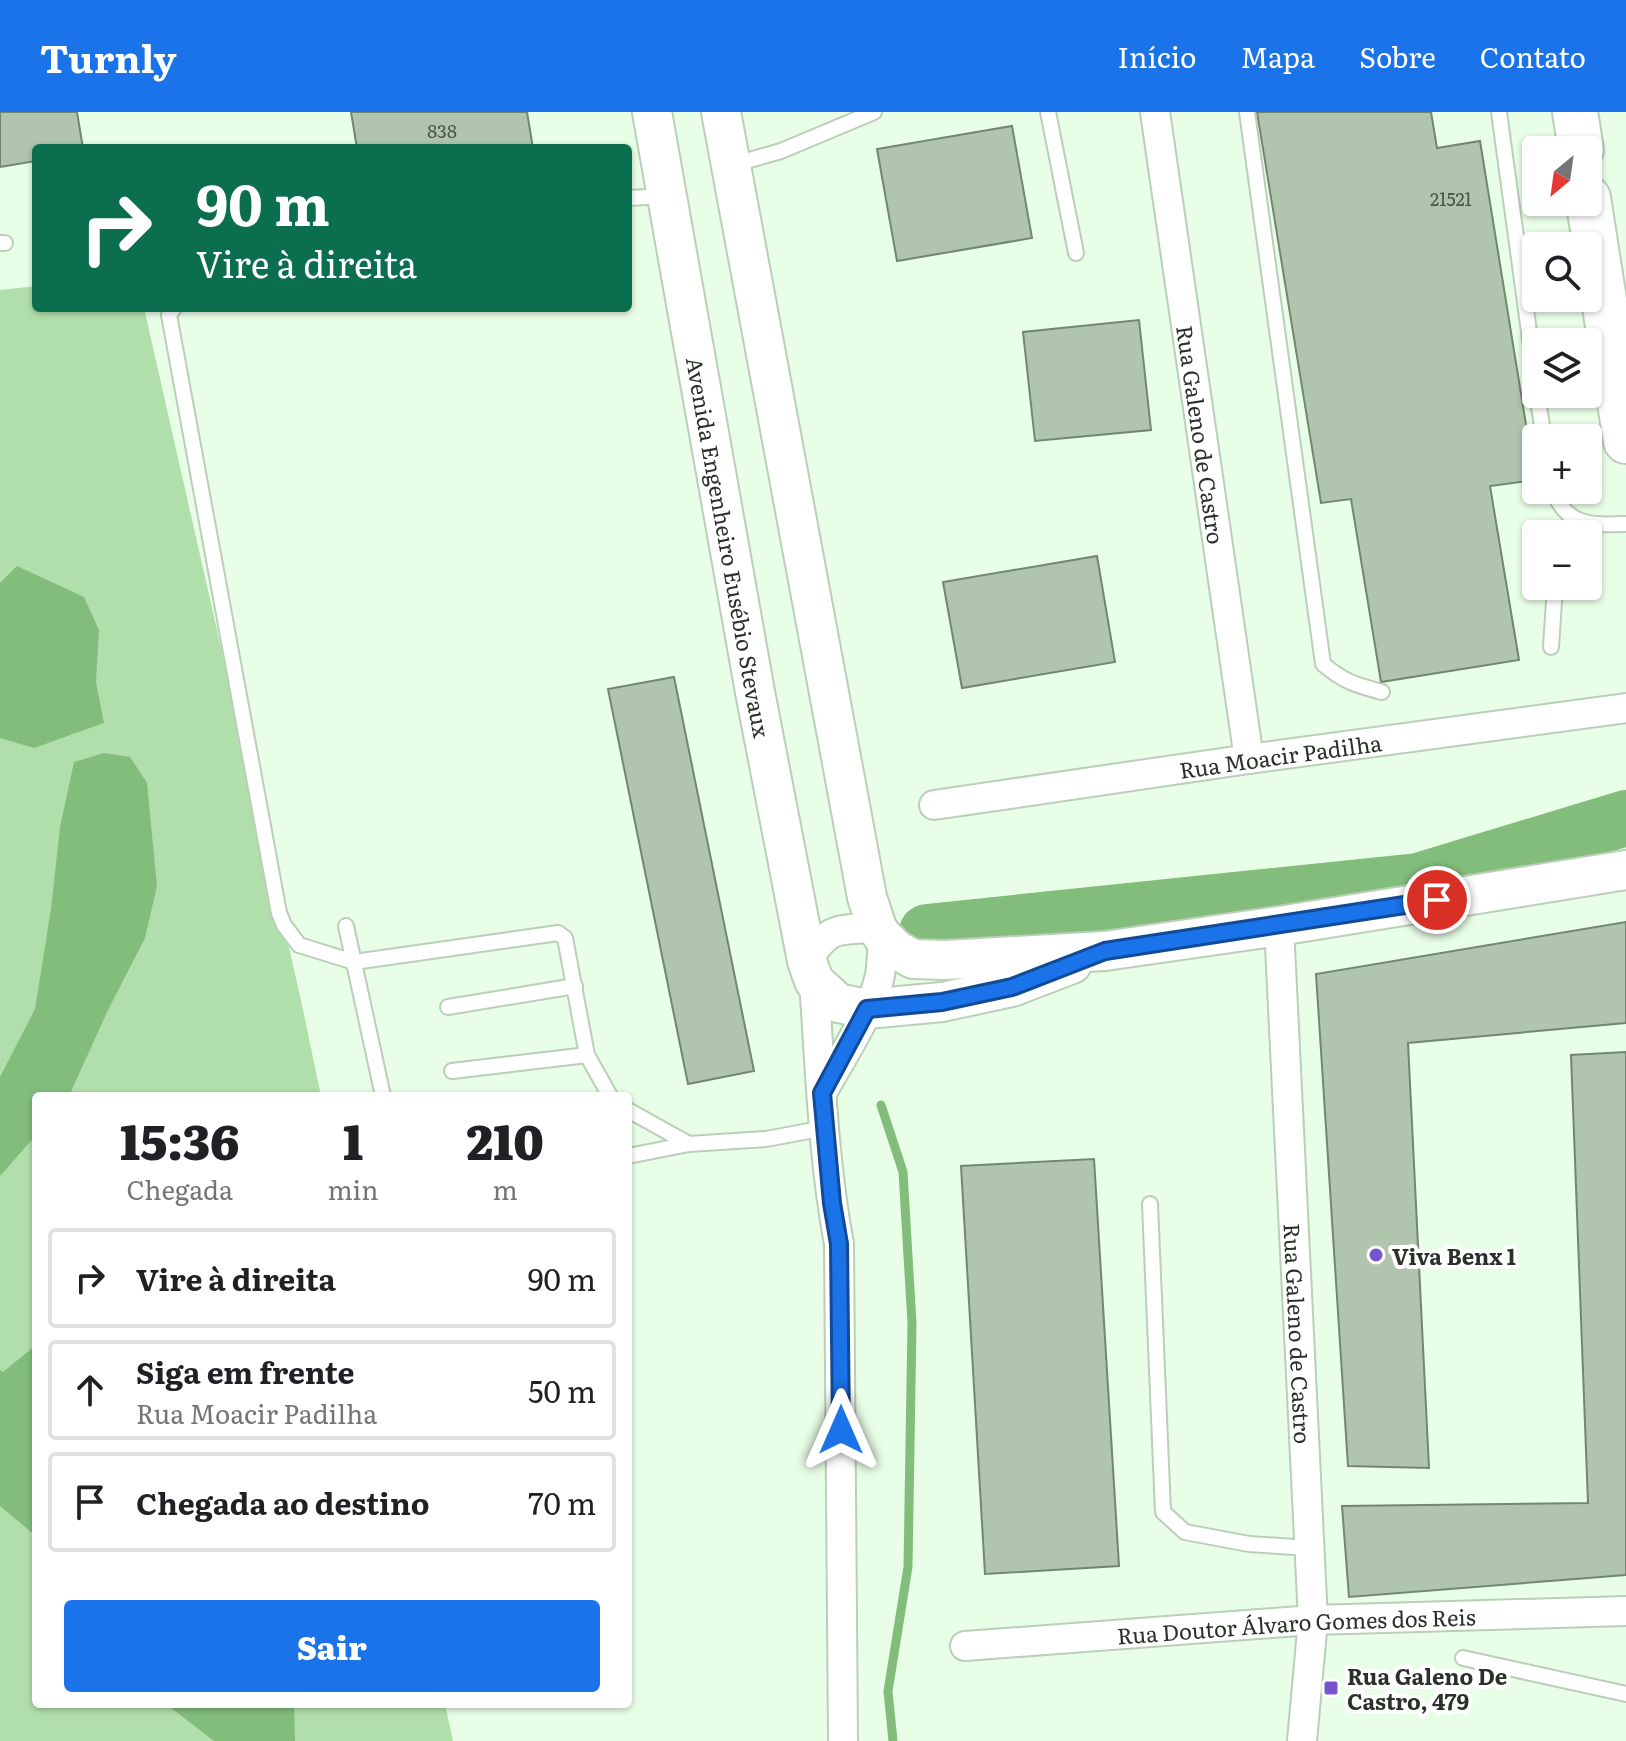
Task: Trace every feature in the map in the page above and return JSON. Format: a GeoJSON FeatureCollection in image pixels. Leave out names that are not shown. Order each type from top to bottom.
{"type":"FeatureCollection","features":[{"type":"Feature","properties":{"kind":"highway"},"geometry":{"type":"LineString","coordinates":[[1575,112],[1579,136]]}},
{"type":"Feature","properties":{"kind":"highway"},"geometry":{"type":"LineString","coordinates":[[1591,216],[1626,441]]}},
{"type":"Feature","properties":{"kind":"main road","name":"Avenida Engenheiro Eusébio Stevaux"},"geometry":{"type":"LineString","coordinates":[[652,112],[755,692],[811,971]]}},
{"type":"Feature","properties":{"kind":"main road"},"geometry":{"type":"LineString","coordinates":[[721,112],[867,897],[880,933],[897,950],[913,959],[945,960],[1105,951],[1626,870]]}},
{"type":"Feature","properties":{"kind":"main road"},"geometry":{"type":"LineString","coordinates":[[811,971],[838,1003],[867,1009],[942,1002],[1012,987],[1105,951]]}},
{"type":"Feature","properties":{"kind":"street","name":"Rua Galeno de Castro"},"geometry":{"type":"LineString","coordinates":[[1155,112],[1249,759]]}},
{"type":"Feature","properties":{"kind":"street","name":"Rua Moacir Padilha"},"geometry":{"type":"LineString","coordinates":[[934,805],[1626,708]]}},
{"type":"Feature","properties":{"kind":"street","name":"Rua Galeno de Castro"},"geometry":{"type":"LineString","coordinates":[[1279,926],[1313,1620],[1302,1741]]}},
{"type":"Feature","properties":{"kind":"street"},"geometry":{"type":"LineString","coordinates":[[811,971],[819,943],[832,933],[844,929],[880,933],[880,974],[867,1009],[822,1093]]}},
{"type":"Feature","properties":{"kind":"street","name":"Avenida Engenheiro Eusébio Stevaux"},"geometry":{"type":"LineString","coordinates":[[811,971],[832,1203],[839,1244],[843,1741]]}},
{"type":"Feature","properties":{"kind":"street","name":"Rua Doutor Álvaro Gomes dos Reis"},"geometry":{"type":"LineString","coordinates":[[965,1646],[1313,1620],[1626,1611]]}},
{"type":"Feature","properties":{"kind":"lane"},"geometry":{"type":"LineString","coordinates":[[732,166],[781,151],[874,112]]}},
{"type":"Feature","properties":{"kind":"lane"},"geometry":{"type":"LineString","coordinates":[[1048,112],[1076,253]]}},
{"type":"Feature","properties":{"kind":"lane"},"geometry":{"type":"LineString","coordinates":[[1247,112],[1323,664],[1338,677],[1382,692]]}},
{"type":"Feature","properties":{"kind":"lane"},"geometry":{"type":"LineString","coordinates":[[1499,112],[1528,328]]}},
{"type":"Feature","properties":{"kind":"lane"},"geometry":{"type":"LineString","coordinates":[[632,198],[667,196]]}},
{"type":"Feature","properties":{"kind":"lane"},"geometry":{"type":"LineString","coordinates":[[171,312],[169,315],[279,913],[284,925],[299,945],[354,962],[558,933],[565,938],[587,1055],[608,1092]]}},
{"type":"Feature","properties":{"kind":"lane"},"geometry":{"type":"LineString","coordinates":[[1561,504],[1573,518],[1592,525],[1626,524]]}},
{"type":"Feature","properties":{"kind":"lane"},"geometry":{"type":"LineString","coordinates":[[1551,647],[1554,600]]}},
{"type":"Feature","properties":{"kind":"lane"},"geometry":{"type":"LineString","coordinates":[[346,926],[382,1092]]}},
{"type":"Feature","properties":{"kind":"lane"},"geometry":{"type":"LineString","coordinates":[[448,1007],[575,986]]}},
{"type":"Feature","properties":{"kind":"lane"},"geometry":{"type":"LineString","coordinates":[[452,1071],[587,1055]]}},
{"type":"Feature","properties":{"kind":"lane"},"geometry":{"type":"LineString","coordinates":[[632,1112],[689,1144]]}},
{"type":"Feature","properties":{"kind":"lane"},"geometry":{"type":"LineString","coordinates":[[632,1155],[689,1144],[766,1139],[825,1128]]}},
{"type":"Feature","properties":{"kind":"lane"},"geometry":{"type":"LineString","coordinates":[[1150,1204],[1163,1512],[1185,1532],[1249,1544],[1310,1548]]}},
{"type":"Feature","properties":{"kind":"lane"},"geometry":{"type":"LineString","coordinates":[[1463,1658],[1626,1694]]}},
{"type":"Feature","properties":{"kind":"shaded area"},"geometry":{"type":"Polygon","coordinates":[[[32,286],[32,312],[145,312],[320,1092],[32,1092],[32,1708],[446,1708],[453,1741],[0,1741],[0,290],[32,286]]]}},
{"type":"Feature","properties":{"kind":"shaded area"},"geometry":{"type":"Polygon","coordinates":[[[17,566],[84,597],[99,630],[96,682],[104,723],[34,748],[0,738],[0,583],[17,566]]]}},
{"type":"Feature","properties":{"kind":"shaded area"},"geometry":{"type":"Polygon","coordinates":[[[104,753],[130,757],[147,783],[157,886],[145,938],[71,1092],[32,1092],[32,1140],[0,1176],[0,1077],[35,1009],[60,827],[74,762],[104,753]]]}},
{"type":"Feature","properties":{"kind":"shaded area"},"geometry":{"type":"Polygon","coordinates":[[[32,1348],[32,1533],[0,1506],[0,1370],[3,1372],[32,1348]]]}},
{"type":"Feature","properties":{"kind":"shaded area"},"geometry":{"type":"Polygon","coordinates":[[[171,1708],[294,1708],[295,1741],[214,1741],[171,1708]]]}},
{"type":"Feature","properties":{"kind":"building"},"geometry":{"type":"Polygon","coordinates":[[[0,112],[77,112],[82,144],[32,144],[32,162],[0,167],[0,112]]]}},
{"type":"Feature","properties":{"kind":"building"},"geometry":{"type":"Polygon","coordinates":[[[351,112],[527,112],[532,144],[356,144],[351,112]]]}},
{"type":"Feature","properties":{"kind":"building"},"geometry":{"type":"Polygon","coordinates":[[[1257,112],[1431,112],[1437,148],[1480,141],[1526,424],[1522,424],[1522,482],[1490,486],[1519,660],[1381,682],[1351,499],[1321,503],[1257,112]]]}},
{"type":"Feature","properties":{"kind":"building"},"geometry":{"type":"Polygon","coordinates":[[[1012,126],[1032,238],[897,261],[877,149],[1012,126]]]}},
{"type":"Feature","properties":{"kind":"building"},"geometry":{"type":"Polygon","coordinates":[[[1139,320],[1151,430],[1035,441],[1023,332],[1139,320]]]}},
{"type":"Feature","properties":{"kind":"building"},"geometry":{"type":"Polygon","coordinates":[[[1097,556],[1115,662],[962,688],[943,582],[1097,556]]]}},
{"type":"Feature","properties":{"kind":"building"},"geometry":{"type":"Polygon","coordinates":[[[674,677],[754,1071],[688,1084],[608,689],[674,677]]]}},
{"type":"Feature","properties":{"kind":"building","name":"Viva Benx 1"},"geometry":{"type":"Polygon","coordinates":[[[1626,922],[1626,1023],[1408,1043],[1429,1468],[1348,1466],[1316,974],[1626,922]]]}},
{"type":"Feature","properties":{"kind":"building"},"geometry":{"type":"Polygon","coordinates":[[[1626,1052],[1626,1575],[1349,1597],[1342,1506],[1588,1503],[1571,1055],[1626,1052]]]}},
{"type":"Feature","properties":{"kind":"building"},"geometry":{"type":"Polygon","coordinates":[[[1094,1159],[1119,1566],[985,1574],[961,1166],[1094,1159]]]}},
{"type":"Feature","properties":{"kind":"waterway"},"geometry":{"type":"LineString","coordinates":[[927,932],[1418,881],[1626,818]]}},
{"type":"Feature","properties":{"kind":"waterway"},"geometry":{"type":"LineString","coordinates":[[881,1105],[903,1172],[912,1323],[908,1567],[888,1691],[893,1741]]}},
{"type":"Feature","properties":{"kind":"place","name":"Viva Benx 1"},"geometry":{"type":"Point","coordinates":[1376,1255]}},
{"type":"Feature","properties":{"kind":"place","name":"Rua Galeno De Castro, 479"},"geometry":{"type":"Point","coordinates":[1331,1688]}},
{"type":"Feature","properties":{"kind":"route"},"geometry":{"type":"LineString","coordinates":[[841,1430],[839,1244],[822,1093],[867,1009],[942,1002],[1012,987],[1105,951],[1437,900]]}}]}
